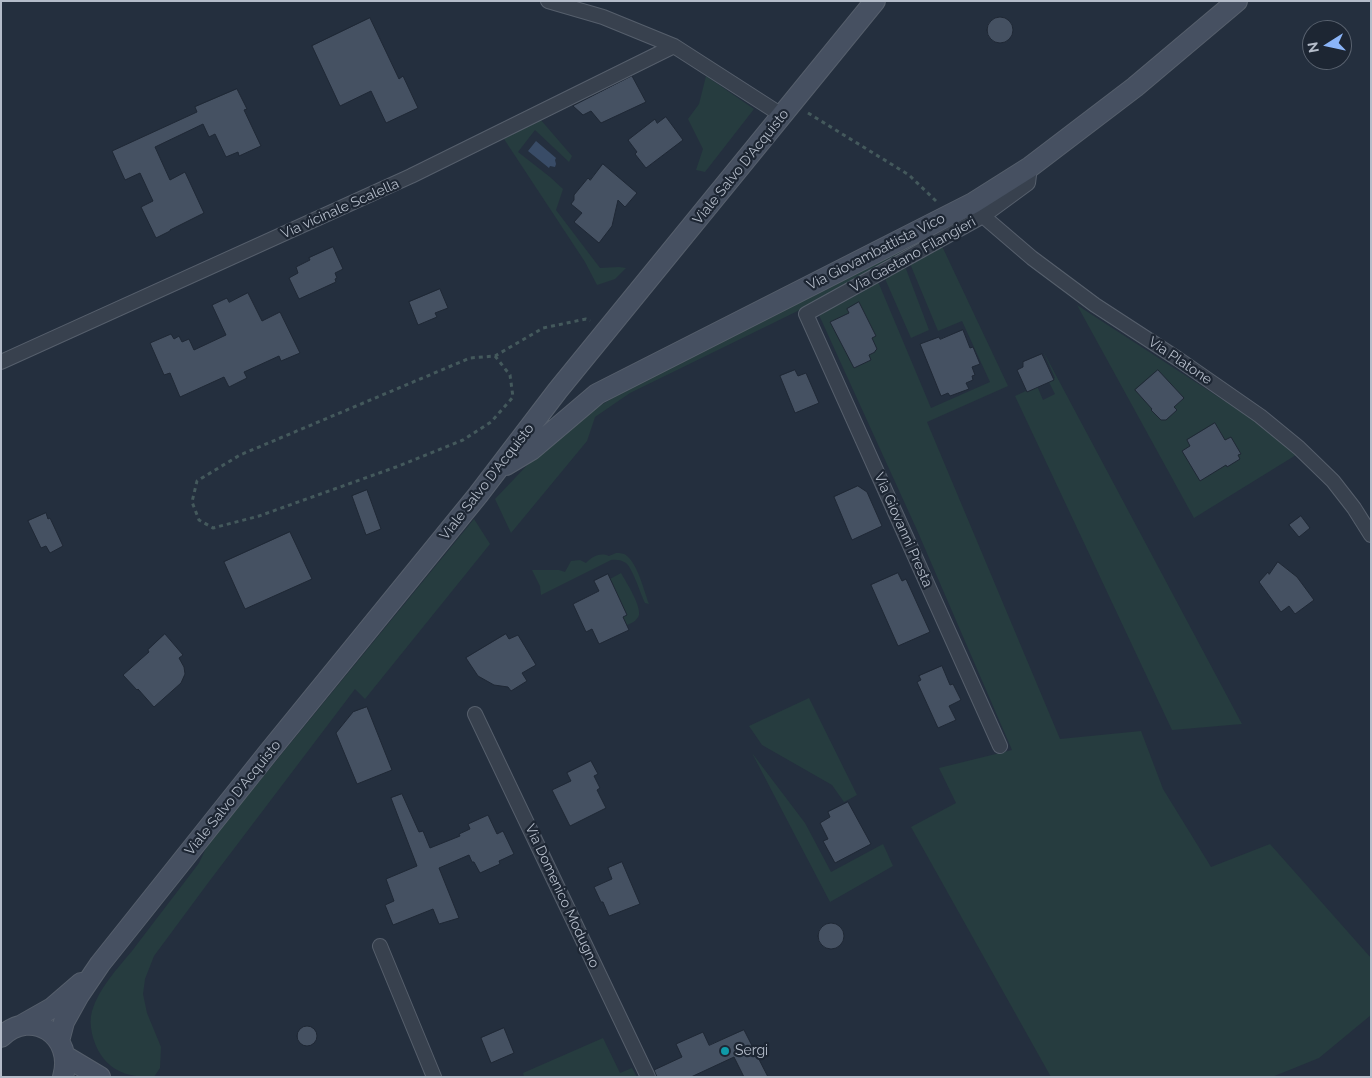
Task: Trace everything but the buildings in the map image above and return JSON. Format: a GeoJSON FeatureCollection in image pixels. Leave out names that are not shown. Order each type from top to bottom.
{"type":"FeatureCollection","features":[{"type":"Feature","properties":{"kind":"street"},"geometry":{"type":"LineString","coordinates":[[548,1],[603,17],[674,46],[783,116]]}},
{"type":"Feature","properties":{"kind":"street","name":"Viale Salvo D'Acquisto"},"geometry":{"type":"LineString","coordinates":[[62,1077],[65,1066],[62,1049],[64,1022],[100,964],[268,753],[478,495],[558,390],[875,1]]}},
{"type":"Feature","properties":{"kind":"street","name":"Via Giovambattista Vico"},"geometry":{"type":"LineString","coordinates":[[495,472],[531,450],[597,394],[948,214],[978,209],[1135,87],[1237,1]]}},
{"type":"Feature","properties":{"kind":"street","name":"Via vicinale Scalella"},"geometry":{"type":"LineString","coordinates":[[1,362],[411,176],[674,46]]}},
{"type":"Feature","properties":{"kind":"street","name":"Via Gaetano Filangieri"},"geometry":{"type":"LineString","coordinates":[[806,314],[978,209]]}},
{"type":"Feature","properties":{"kind":"street","name":"Via Platone"},"geometry":{"type":"LineString","coordinates":[[978,209],[1032,258],[1095,305],[1178,359],[1260,416],[1299,448],[1333,481],[1354,508],[1371,535]]}},
{"type":"Feature","properties":{"kind":"street","name":"Via Giovanni Presta"},"geometry":{"type":"LineString","coordinates":[[806,314],[1000,746]]}},
{"type":"Feature","properties":{"kind":"street"},"geometry":{"type":"LineString","coordinates":[[558,390],[578,399],[597,394]]}},
{"type":"Feature","properties":{"kind":"street","name":"Via Domenico Modugno"},"geometry":{"type":"LineString","coordinates":[[475,714],[648,1077]]}},
{"type":"Feature","properties":{"kind":"street"},"geometry":{"type":"LineString","coordinates":[[380,946],[434,1077]]}},
{"type":"Feature","properties":{"kind":"street","name":"Viale Salvo D'Acquisto"},"geometry":{"type":"LineString","coordinates":[[2,1036],[11,1029],[52,1008],[100,964]]}},
{"type":"Feature","properties":{"kind":"street"},"geometry":{"type":"LineString","coordinates":[[22,1025],[33,1025],[52,1033],[62,1049],[100,1077]]}},
{"type":"Feature","properties":{"kind":"path"},"geometry":{"type":"LineString","coordinates":[[808,113],[909,174],[948,214]]}},
{"type":"Feature","properties":{"kind":"path"},"geometry":{"type":"LineString","coordinates":[[495,356],[510,374],[513,397],[491,422],[463,440],[396,467],[259,516],[213,528],[199,520],[192,502],[197,481],[240,455],[470,358],[495,356],[543,328],[586,319],[610,328]]}},
{"type":"Feature","properties":{"kind":"green space"},"geometry":{"type":"Polygon","coordinates":[[[706,76],[754,109],[705,172],[696,170],[703,149],[688,119],[699,104],[706,76]]]}},
{"type":"Feature","properties":{"kind":"green space"},"geometry":{"type":"Polygon","coordinates":[[[540,119],[572,156],[569,162],[535,130],[518,152],[563,189],[556,210],[600,268],[626,268],[615,279],[597,285],[585,262],[504,139],[540,119]]]}},
{"type":"Feature","properties":{"kind":"green space"},"geometry":{"type":"Polygon","coordinates":[[[964,215],[966,219],[814,303],[630,393],[595,417],[587,441],[511,533],[495,499],[535,457],[593,410],[624,391],[964,215]]]}},
{"type":"Feature","properties":{"kind":"green space"},"geometry":{"type":"Polygon","coordinates":[[[941,244],[1008,386],[927,422],[1060,739],[1141,731],[1163,789],[1211,867],[1270,844],[1371,958],[1371,1015],[1319,1058],[1272,1077],[1051,1077],[911,827],[956,803],[939,768],[1012,750],[917,530],[819,315],[864,291],[863,288],[877,282],[931,408],[990,382],[962,321],[938,331],[910,264],[941,244]]]}},
{"type":"Feature","properties":{"kind":"green space"},"geometry":{"type":"Polygon","coordinates":[[[904,266],[929,330],[911,338],[885,275],[904,266]]]}},
{"type":"Feature","properties":{"kind":"green space"},"geometry":{"type":"Polygon","coordinates":[[[1077,305],[1263,426],[1296,455],[1194,518],[1077,305]]]}},
{"type":"Feature","properties":{"kind":"green space"},"geometry":{"type":"Polygon","coordinates":[[[1043,351],[1242,724],[1172,730],[1015,396],[1037,386],[1043,400],[1055,394],[1049,382],[1055,378],[1043,351]]]}},
{"type":"Feature","properties":{"kind":"green space"},"geometry":{"type":"Polygon","coordinates":[[[474,519],[490,544],[365,699],[355,689],[154,956],[145,979],[143,994],[147,1013],[161,1047],[160,1068],[154,1077],[131,1075],[118,1070],[101,1055],[91,1027],[92,1011],[99,994],[199,863],[208,844],[474,519]]]}},
{"type":"Feature","properties":{"kind":"green space"},"geometry":{"type":"Polygon","coordinates":[[[622,553],[631,560],[640,578],[649,604],[645,603],[629,566],[621,560],[611,560],[541,595],[540,586],[532,570],[559,570],[565,572],[571,561],[580,560],[586,563],[596,556],[609,556],[622,553]]]}},
{"type":"Feature","properties":{"kind":"green space"},"geometry":{"type":"Polygon","coordinates":[[[621,573],[633,594],[639,611],[637,619],[627,625],[623,617],[627,615],[610,579],[621,573]]]}},
{"type":"Feature","properties":{"kind":"green space"},"geometry":{"type":"Polygon","coordinates":[[[809,698],[857,795],[844,802],[832,785],[762,745],[749,726],[809,698]]]}},
{"type":"Feature","properties":{"kind":"green space"},"geometry":{"type":"Polygon","coordinates":[[[752,753],[805,823],[831,872],[883,844],[893,866],[830,902],[752,753]]]}},
{"type":"Feature","properties":{"kind":"green space"},"geometry":{"type":"Polygon","coordinates":[[[603,1038],[620,1073],[632,1068],[637,1077],[524,1077],[523,1073],[603,1038]]]}},
{"type":"Feature","properties":{"kind":"water"},"geometry":{"type":"Polygon","coordinates":[[[536,141],[556,158],[555,167],[550,166],[549,168],[528,151],[536,141]]]}},
{"type":"Feature","properties":{"kind":"place","name":"Sergi"},"geometry":{"type":"Point","coordinates":[725,1051]}}]}
